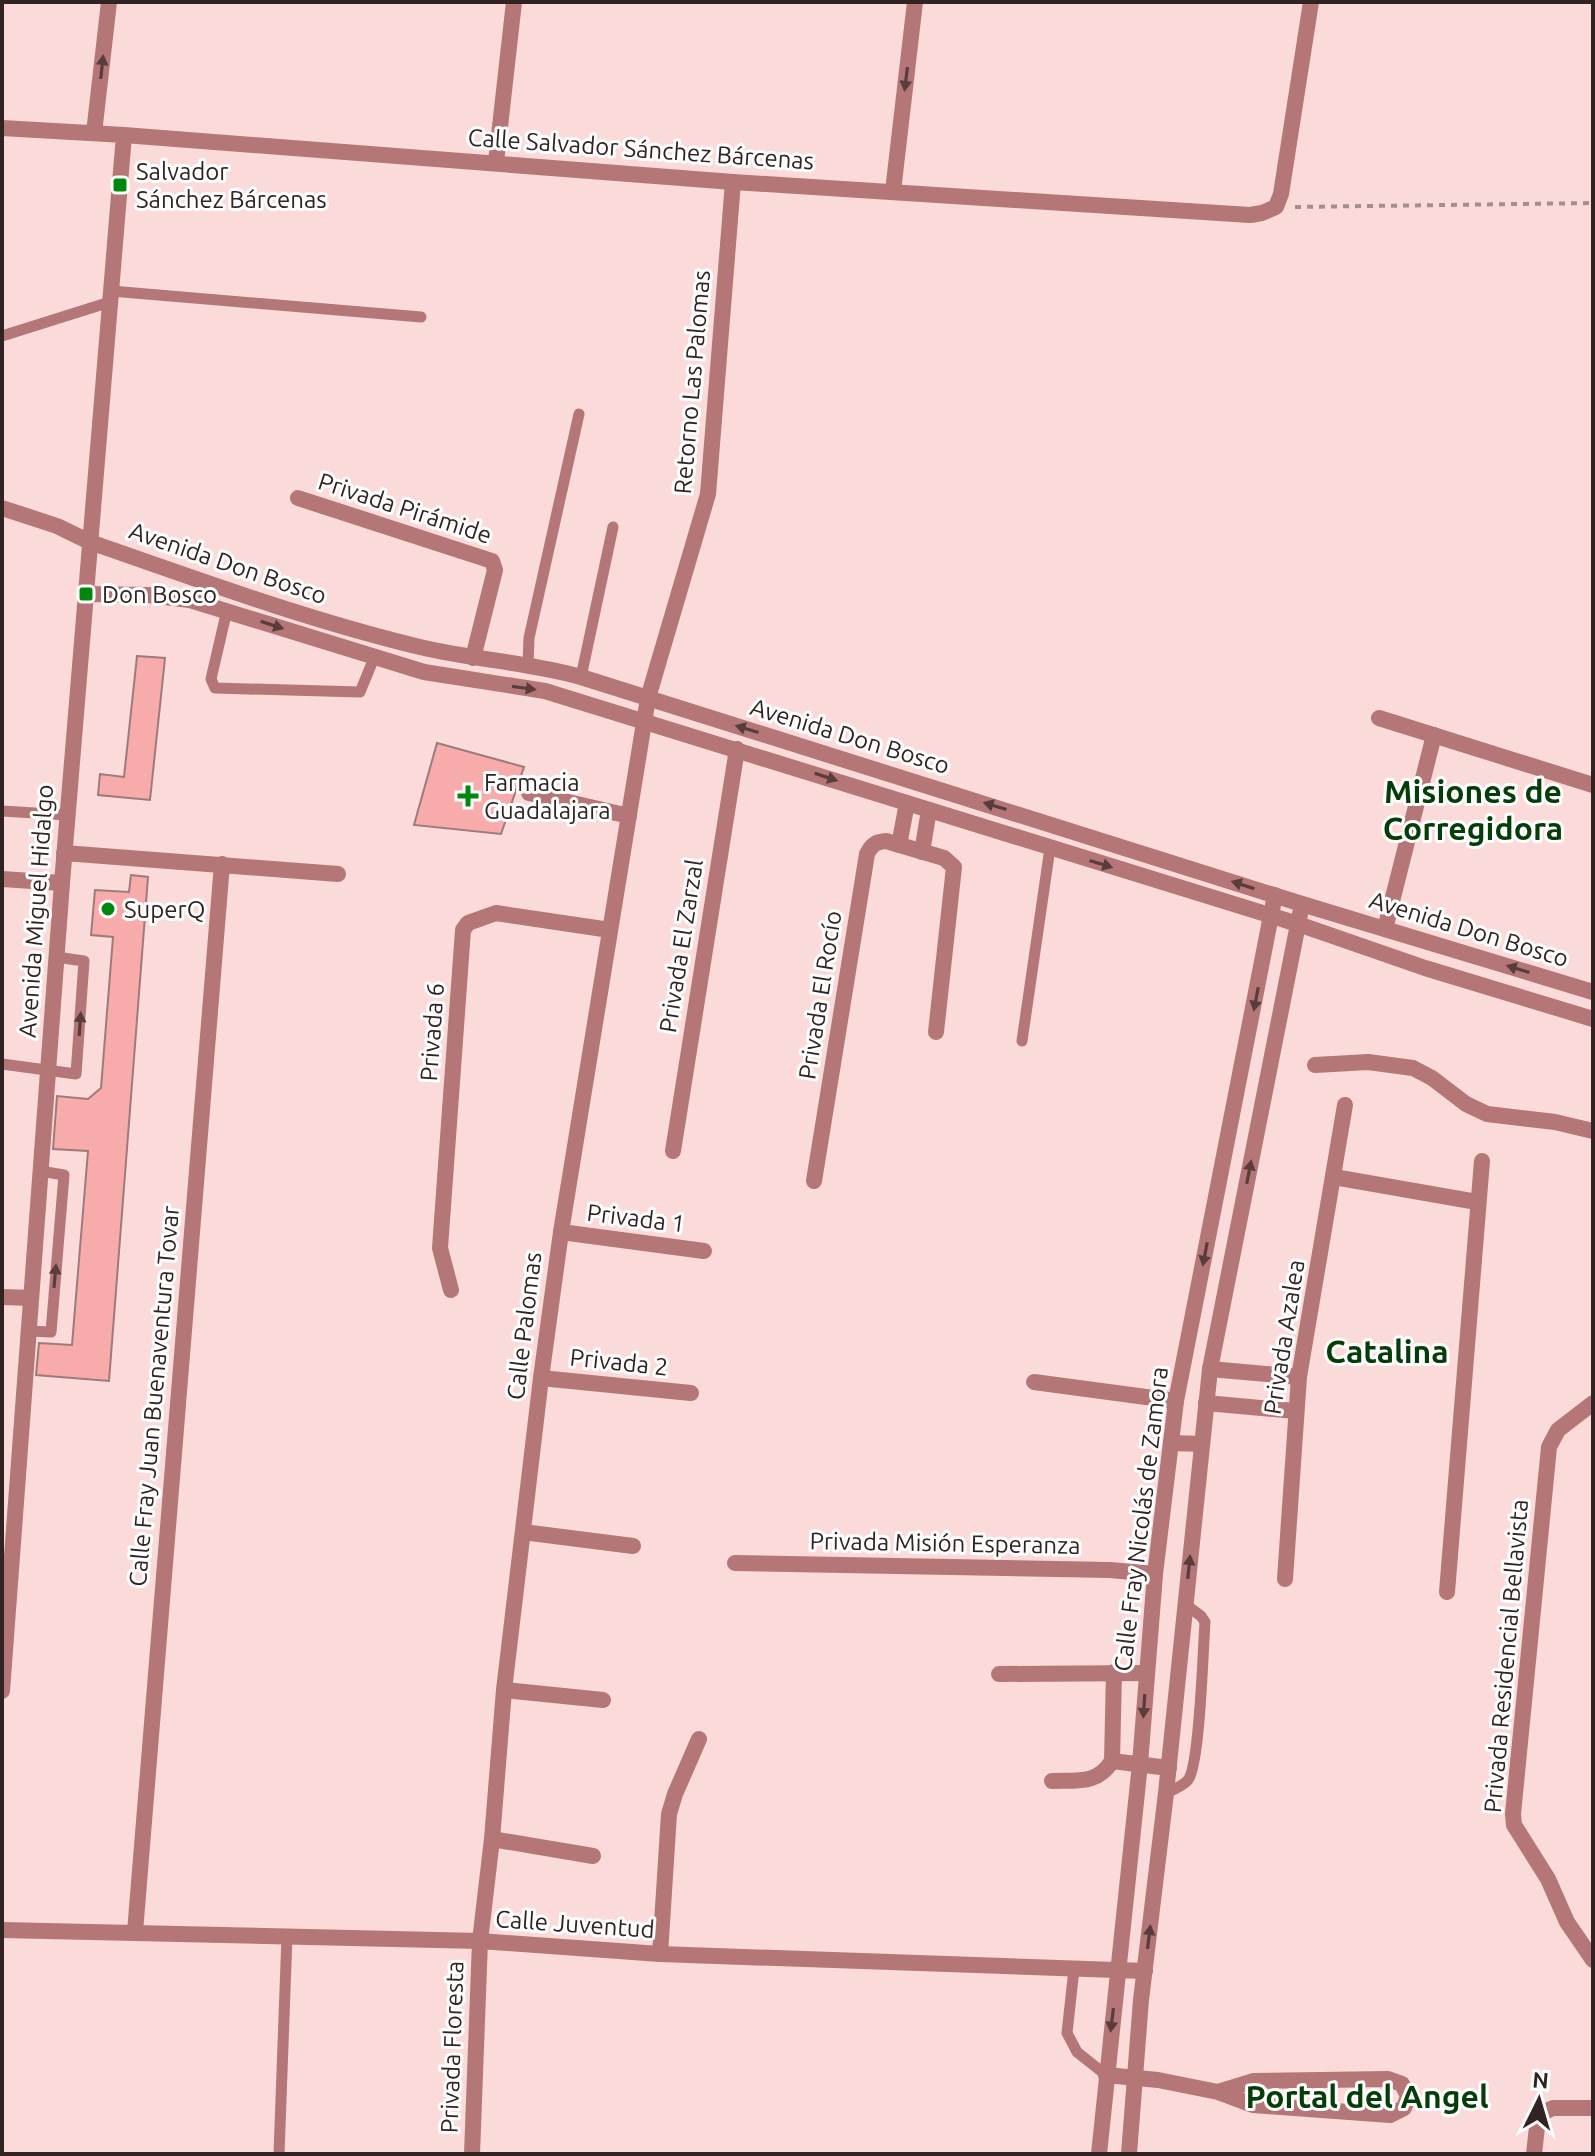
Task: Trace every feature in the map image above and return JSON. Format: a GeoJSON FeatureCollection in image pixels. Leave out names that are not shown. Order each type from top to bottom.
{"type":"FeatureCollection","features":[{"type":"Feature","properties":{"kind":"street"},"geometry":{"type":"LineString","coordinates":[[94,133],[109,2]]}},
{"type":"Feature","properties":{"kind":"street"},"geometry":{"type":"LineString","coordinates":[[496,162],[514,2]]}},
{"type":"Feature","properties":{"kind":"street"},"geometry":{"type":"LineString","coordinates":[[893,191],[915,2]]}},
{"type":"Feature","properties":{"kind":"street"},"geometry":{"type":"LineString","coordinates":[[1276,207],[1285,180],[1311,2]]}},
{"type":"Feature","properties":{"kind":"street","name":"Calle Salvador Sánchez Bárcenas"},"geometry":{"type":"LineString","coordinates":[[2,128],[496,162],[733,182],[1250,215],[1276,207]]}},
{"type":"Feature","properties":{"kind":"street","name":"Avenida Miguel Hidalgo"},"geometry":{"type":"LineString","coordinates":[[2,1691],[64,853],[124,135]]}},
{"type":"Feature","properties":{"kind":"street","name":"Retorno Las Palomas"},"geometry":{"type":"LineString","coordinates":[[644,721],[708,494],[733,182]]}},
{"type":"Feature","properties":{"kind":"street","name":"Privada Pirámide"},"geometry":{"type":"LineString","coordinates":[[298,498],[492,561],[495,570],[473,658]]}},
{"type":"Feature","properties":{"kind":"street","name":"Avenida Don Bosco"},"geometry":{"type":"LineString","coordinates":[[2,508],[57,526],[90,542],[327,622],[473,658],[528,664],[581,677],[1302,904],[1593,992]]}},
{"type":"Feature","properties":{"kind":"street","name":"Avenida Don Bosco"},"geometry":{"type":"LineString","coordinates":[[86,594],[148,595],[190,600],[424,672],[545,691],[1298,924],[1425,968],[1593,1019]]}},
{"type":"Feature","properties":{"kind":"street"},"geometry":{"type":"LineString","coordinates":[[1379,718],[1593,785]]}},
{"type":"Feature","properties":{"kind":"street","name":"Calle Palomas"},"geometry":{"type":"LineString","coordinates":[[480,1941],[504,1690],[541,1378],[561,1232],[644,721]]}},
{"type":"Feature","properties":{"kind":"street"},"geometry":{"type":"LineString","coordinates":[[1385,929],[1434,735]]}},
{"type":"Feature","properties":{"kind":"street","name":"Privada El Zarzal"},"geometry":{"type":"LineString","coordinates":[[673,1151],[737,749]]}},
{"type":"Feature","properties":{"kind":"street"},"geometry":{"type":"LineString","coordinates":[[529,793],[629,816]]}},
{"type":"Feature","properties":{"kind":"street"},"geometry":{"type":"LineString","coordinates":[[907,803],[899,845],[950,861],[955,874],[936,1032]]}},
{"type":"Feature","properties":{"kind":"street"},"geometry":{"type":"LineString","coordinates":[[922,852],[929,810]]}},
{"type":"Feature","properties":{"kind":"street","name":"Privada El Rocío"},"geometry":{"type":"LineString","coordinates":[[814,1181],[867,854],[878,841],[899,845]]}},
{"type":"Feature","properties":{"kind":"street"},"geometry":{"type":"LineString","coordinates":[[64,853],[338,874]]}},
{"type":"Feature","properties":{"kind":"street","name":"Calle Fray Juan Buenaventura Tovar"},"geometry":{"type":"LineString","coordinates":[[135,1932],[222,864]]}},
{"type":"Feature","properties":{"kind":"street"},"geometry":{"type":"LineString","coordinates":[[2,879],[62,883]]}},
{"type":"Feature","properties":{"kind":"street","name":"Calle Fray Nicolás de Zamora"},"geometry":{"type":"LineString","coordinates":[[1099,2154],[1140,1764],[1155,1574],[1176,1401],[1275,895]]}},
{"type":"Feature","properties":{"kind":"street"},"geometry":{"type":"LineString","coordinates":[[1129,2154],[1145,1971],[1210,1369],[1302,904]]}},
{"type":"Feature","properties":{"kind":"street","name":"Privada 6"},"geometry":{"type":"LineString","coordinates":[[451,1290],[440,1248],[463,930],[468,923],[496,913],[610,930]]}},
{"type":"Feature","properties":{"kind":"street"},"geometry":{"type":"LineString","coordinates":[[1315,1065],[1368,1062],[1413,1068],[1432,1078],[1466,1104],[1487,1114],[1555,1122],[1593,1131]]}},
{"type":"Feature","properties":{"kind":"street","name":"Privada Azalea"},"geometry":{"type":"LineString","coordinates":[[1285,1579],[1299,1377],[1345,1105]]}},
{"type":"Feature","properties":{"kind":"street"},"geometry":{"type":"LineString","coordinates":[[1447,1592],[1482,1161]]}},
{"type":"Feature","properties":{"kind":"street"},"geometry":{"type":"LineString","coordinates":[[1334,1177],[1477,1202]]}},
{"type":"Feature","properties":{"kind":"street","name":"Privada 1"},"geometry":{"type":"LineString","coordinates":[[561,1232],[704,1251]]}},
{"type":"Feature","properties":{"kind":"street"},"geometry":{"type":"LineString","coordinates":[[2,1297],[31,1298]]}},
{"type":"Feature","properties":{"kind":"street"},"geometry":{"type":"LineString","coordinates":[[1210,1369],[1299,1377]]}},
{"type":"Feature","properties":{"kind":"street","name":"Privada 2"},"geometry":{"type":"LineString","coordinates":[[541,1378],[691,1393]]}},
{"type":"Feature","properties":{"kind":"street"},"geometry":{"type":"LineString","coordinates":[[1034,1382],[1176,1401]]}},
{"type":"Feature","properties":{"kind":"street"},"geometry":{"type":"LineString","coordinates":[[1206,1403],[1295,1411]]}},
{"type":"Feature","properties":{"kind":"street","name":"Privada Residencial Bellavista"},"geometry":{"type":"LineString","coordinates":[[1593,1403],[1558,1430],[1549,1447],[1513,1814],[1514,1825],[1548,1879],[1567,1922],[1593,1960]]}},
{"type":"Feature","properties":{"kind":"street"},"geometry":{"type":"LineString","coordinates":[[1171,1443],[1202,1444]]}},
{"type":"Feature","properties":{"kind":"street"},"geometry":{"type":"LineString","coordinates":[[523,1532],[633,1546]]}},
{"type":"Feature","properties":{"kind":"street","name":"Privada Misión Esperanza"},"geometry":{"type":"LineString","coordinates":[[735,1563],[1110,1570],[1155,1574]]}},
{"type":"Feature","properties":{"kind":"street"},"geometry":{"type":"LineString","coordinates":[[1052,1781],[1090,1780],[1105,1774],[1112,1761],[1114,1672]]}},
{"type":"Feature","properties":{"kind":"street"},"geometry":{"type":"LineString","coordinates":[[999,1674],[1147,1673]]}},
{"type":"Feature","properties":{"kind":"street"},"geometry":{"type":"LineString","coordinates":[[504,1690],[603,1700]]}},
{"type":"Feature","properties":{"kind":"street"},"geometry":{"type":"LineString","coordinates":[[660,1954],[669,1814],[699,1739]]}},
{"type":"Feature","properties":{"kind":"street"},"geometry":{"type":"LineString","coordinates":[[1112,1761],[1169,1768]]}},
{"type":"Feature","properties":{"kind":"street"},"geometry":{"type":"LineString","coordinates":[[492,1839],[593,1856]]}},
{"type":"Feature","properties":{"kind":"street","name":"Calle Juventud"},"geometry":{"type":"LineString","coordinates":[[2,1930],[480,1941],[660,1954],[1145,1971]]}},
{"type":"Feature","properties":{"kind":"street","name":"Privada Floresta"},"geometry":{"type":"LineString","coordinates":[[472,2154],[480,1941]]}},
{"type":"Feature","properties":{"kind":"street"},"geometry":{"type":"LineString","coordinates":[[1106,2075],[1158,2080],[1218,2092],[1253,2105],[1390,2115],[1404,2108],[1408,2096],[1402,2084],[1388,2079],[1254,2081],[1218,2092]]}},
{"type":"Feature","properties":{"kind":"street"},"geometry":{"type":"LineString","coordinates":[[1534,2154],[1542,2113],[1553,2108],[1593,2108]]}},
{"type":"Feature","properties":{"kind":"lane"},"geometry":{"type":"LineString","coordinates":[[2,336],[111,297],[421,317]]}},
{"type":"Feature","properties":{"kind":"lane"},"geometry":{"type":"LineString","coordinates":[[528,664],[529,638],[579,414]]}},
{"type":"Feature","properties":{"kind":"lane"},"geometry":{"type":"LineString","coordinates":[[581,677],[613,527]]}},
{"type":"Feature","properties":{"kind":"lane"},"geometry":{"type":"LineString","coordinates":[[227,610],[211,679],[215,688],[360,692],[374,658]]}},
{"type":"Feature","properties":{"kind":"lane"},"geometry":{"type":"LineString","coordinates":[[2,811],[67,815]]}},
{"type":"Feature","properties":{"kind":"lane"},"geometry":{"type":"LineString","coordinates":[[1022,1041],[1050,848]]}},
{"type":"Feature","properties":{"kind":"lane"},"geometry":{"type":"LineString","coordinates":[[2,1064],[76,1074],[84,961],[56,957]]}},
{"type":"Feature","properties":{"kind":"lane"},"geometry":{"type":"LineString","coordinates":[[29,1331],[51,1332],[64,1175],[40,1171]]}},
{"type":"Feature","properties":{"kind":"lane"},"geometry":{"type":"LineString","coordinates":[[1166,1793],[1187,1782],[1193,1771],[1199,1717],[1205,1622],[1186,1605]]}},
{"type":"Feature","properties":{"kind":"lane"},"geometry":{"type":"LineString","coordinates":[[279,2154],[287,1936]]}},
{"type":"Feature","properties":{"kind":"lane"},"geometry":{"type":"LineString","coordinates":[[1074,1969],[1067,2033],[1077,2052],[1106,2075]]}},
{"type":"Feature","properties":{"kind":"path"},"geometry":{"type":"LineString","coordinates":[[1276,207],[1593,203]]}},
{"type":"Feature","properties":{"kind":"building"},"geometry":{"type":"Polygon","coordinates":[[[137,656],[165,658],[150,800],[98,795],[100,774],[124,777],[137,656]]]}},
{"type":"Feature","properties":{"kind":"building","name":"Farmacia Guadalajara"},"geometry":{"type":"Polygon","coordinates":[[[437,743],[524,767],[501,834],[414,825],[437,743]]]}},
{"type":"Feature","properties":{"kind":"building"},"geometry":{"type":"Polygon","coordinates":[[[131,875],[148,877],[109,1381],[36,1375],[39,1343],[72,1345],[88,1151],[53,1149],[57,1096],[88,1099],[101,1088],[113,937],[91,935],[95,890],[129,892],[131,875]]]}},
{"type":"Feature","properties":{"kind":"place","name":"Salvador Sánchez Bárcenas"},"geometry":{"type":"Point","coordinates":[120,185]}},
{"type":"Feature","properties":{"kind":"place","name":"Don Bosco"},"geometry":{"type":"Point","coordinates":[86,594]}},
{"type":"Feature","properties":{"kind":"place","name":"Farmacia Guadalajara"},"geometry":{"type":"Point","coordinates":[468,796]}},
{"type":"Feature","properties":{"kind":"place","name":"SuperQ"},"geometry":{"type":"Point","coordinates":[108,909]}},
{"type":"Feature","properties":{"kind":"district","name":"Misiones de Corregidora"},"geometry":{"type":"Point","coordinates":[1473,810]}},
{"type":"Feature","properties":{"kind":"district","name":"Catalina"},"geometry":{"type":"Point","coordinates":[1387,1351]}},
{"type":"Feature","properties":{"kind":"district","name":"Portal del Angel"},"geometry":{"type":"Point","coordinates":[1367,2096]}}]}
